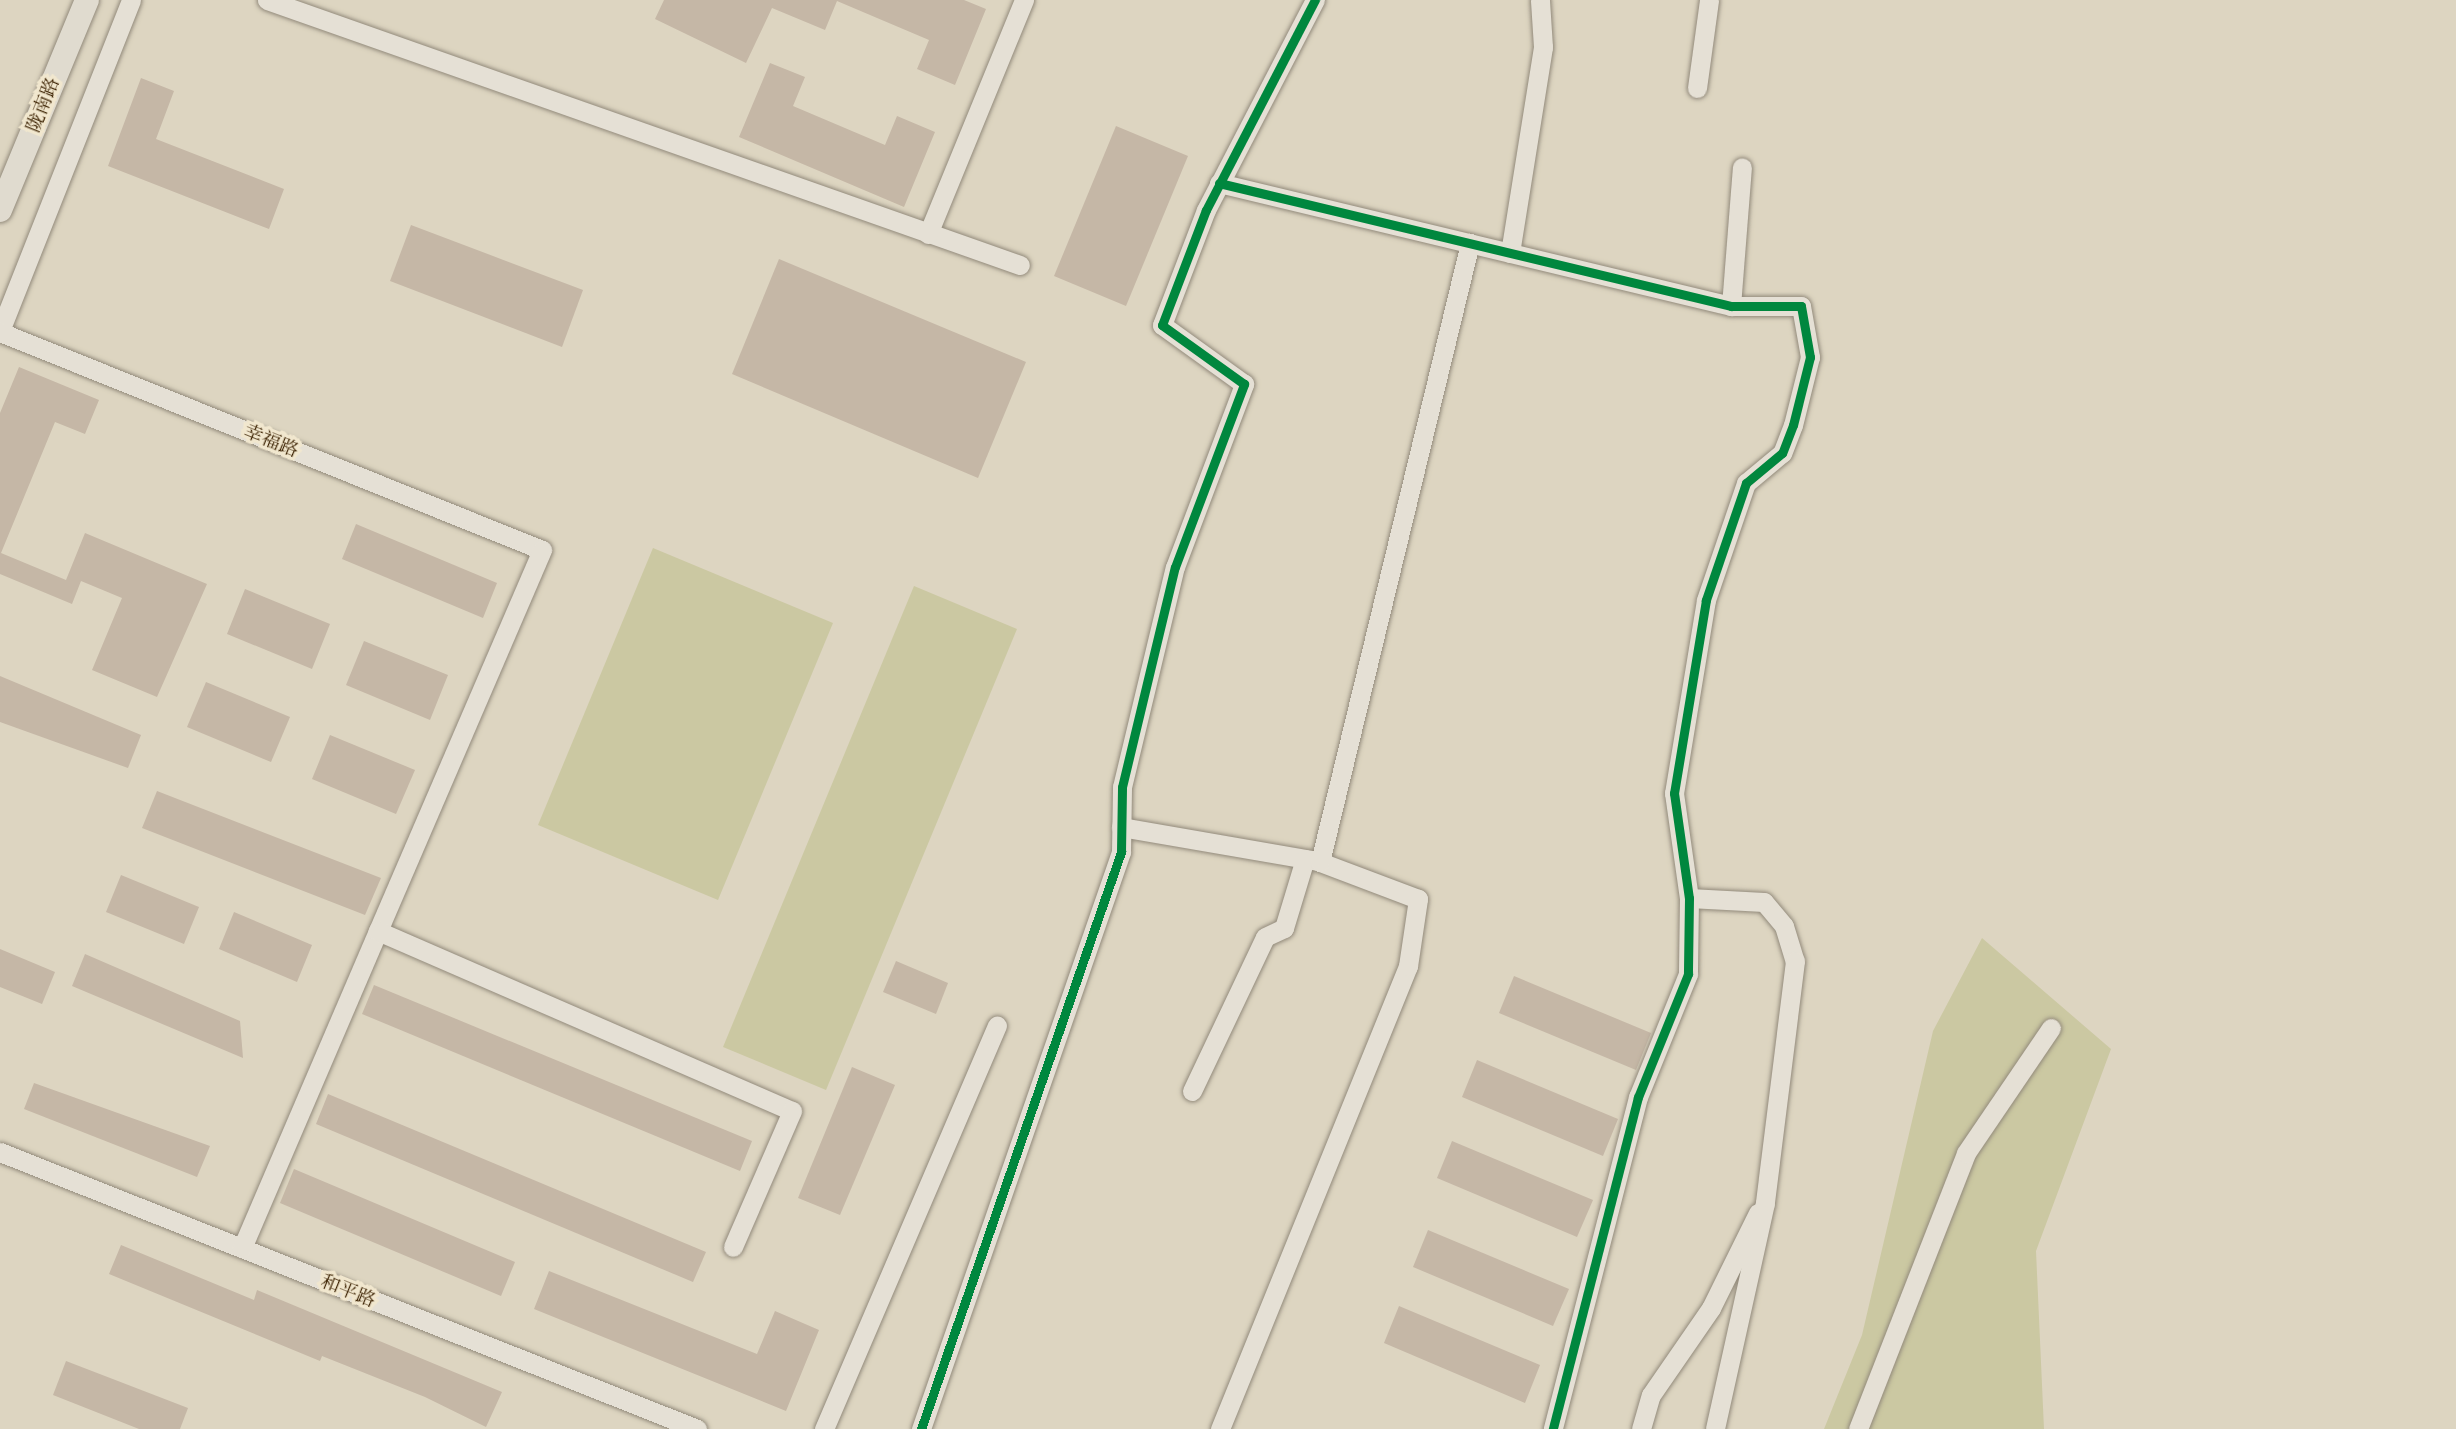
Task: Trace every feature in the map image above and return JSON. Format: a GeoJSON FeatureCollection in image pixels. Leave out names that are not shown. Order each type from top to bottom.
{"type":"FeatureCollection","features":[{"type":"Feature","properties":{"kind":"main road","name":"陇南路"},"geometry":{"type":"LineString","coordinates":[[0,210],[87,0]]}},
{"type":"Feature","properties":{"kind":"street"},"geometry":{"type":"LineString","coordinates":[[0,331],[131,0]]}},
{"type":"Feature","properties":{"kind":"street"},"geometry":{"type":"LineString","coordinates":[[267,0],[1020,265]]}},
{"type":"Feature","properties":{"kind":"street"},"geometry":{"type":"LineString","coordinates":[[928,234],[1024,0]]}},
{"type":"Feature","properties":{"kind":"street"},"geometry":{"type":"LineString","coordinates":[[921,1429],[1121,852],[1122,787],[1175,567],[1244,384],[1162,325],[1219,183],[1315,0]]}},
{"type":"Feature","properties":{"kind":"street"},"geometry":{"type":"LineString","coordinates":[[1510,253],[1543,47],[1539,0]]}},
{"type":"Feature","properties":{"kind":"street"},"geometry":{"type":"LineString","coordinates":[[1697,88],[1709,0]]}},
{"type":"Feature","properties":{"kind":"street"},"geometry":{"type":"LineString","coordinates":[[1731,306],[1742,167]]}},
{"type":"Feature","properties":{"kind":"street"},"geometry":{"type":"LineString","coordinates":[[1219,183],[1731,306],[1801,306],[1810,357],[1782,453],[1746,483],[1706,600],[1674,793],[1689,898],[1688,974],[1638,1097],[1553,1429]]}},
{"type":"Feature","properties":{"kind":"street"},"geometry":{"type":"LineString","coordinates":[[1192,1091],[1265,937],[1284,928],[1312,861],[1470,243]]}},
{"type":"Feature","properties":{"kind":"street","name":"幸福路"},"geometry":{"type":"LineString","coordinates":[[0,331],[542,550],[378,931]]}},
{"type":"Feature","properties":{"kind":"street"},"geometry":{"type":"LineString","coordinates":[[1121,827],[1312,861],[1418,899],[1408,966],[1220,1429]]}},
{"type":"Feature","properties":{"kind":"street"},"geometry":{"type":"LineString","coordinates":[[1689,898],[1764,902],[1784,926],[1795,961],[1765,1203],[1715,1429]]}},
{"type":"Feature","properties":{"kind":"street"},"geometry":{"type":"LineString","coordinates":[[242,1248],[378,931],[792,1111],[733,1247]]}},
{"type":"Feature","properties":{"kind":"street"},"geometry":{"type":"LineString","coordinates":[[824,1429],[997,1025]]}},
{"type":"Feature","properties":{"kind":"street"},"geometry":{"type":"LineString","coordinates":[[1858,1429],[1966,1153],[2051,1028]]}},
{"type":"Feature","properties":{"kind":"street","name":"和平路"},"geometry":{"type":"LineString","coordinates":[[0,1152],[696,1429]]}},
{"type":"Feature","properties":{"kind":"street"},"geometry":{"type":"LineString","coordinates":[[1641,1429],[1651,1395],[1711,1308],[1740,1238],[1765,1203]]}},
{"type":"Feature","properties":{"kind":"shaded area"},"geometry":{"type":"Polygon","coordinates":[[[653,548],[833,623],[718,900],[538,825],[653,548]]]}},
{"type":"Feature","properties":{"kind":"shaded area"},"geometry":{"type":"Polygon","coordinates":[[[914,586],[1017,629],[826,1090],[723,1047],[914,586]]]}},
{"type":"Feature","properties":{"kind":"shaded area"},"geometry":{"type":"Polygon","coordinates":[[[1982,938],[2111,1049],[2036,1251],[2044,1429],[1824,1429],[1862,1335],[1933,1031],[1982,938]]]}},
{"type":"Feature","properties":{"kind":"building"},"geometry":{"type":"Polygon","coordinates":[[[664,0],[964,0],[986,9],[955,85],[917,69],[929,40],[837,1],[825,30],[772,8],[746,63],[655,19],[664,0]]]}},
{"type":"Feature","properties":{"kind":"building"},"geometry":{"type":"Polygon","coordinates":[[[770,63],[805,77],[793,106],[885,145],[897,116],[935,132],[904,207],[739,137],[770,63]]]}},
{"type":"Feature","properties":{"kind":"building"},"geometry":{"type":"Polygon","coordinates":[[[141,78],[174,91],[156,139],[284,189],[269,229],[108,166],[141,78]]]}},
{"type":"Feature","properties":{"kind":"building"},"geometry":{"type":"Polygon","coordinates":[[[1116,126],[1188,156],[1126,306],[1054,276],[1116,126]]]}},
{"type":"Feature","properties":{"kind":"building"},"geometry":{"type":"Polygon","coordinates":[[[411,225],[583,290],[562,347],[390,281],[411,225]]]}},
{"type":"Feature","properties":{"kind":"building"},"geometry":{"type":"Polygon","coordinates":[[[779,259],[1026,362],[978,478],[732,374],[779,259]]]}},
{"type":"Feature","properties":{"kind":"building"},"geometry":{"type":"Polygon","coordinates":[[[19,367],[99,400],[85,434],[55,422],[1,553],[66,580],[85,533],[207,584],[157,697],[92,670],[122,598],[81,581],[72,604],[0,574],[0,413],[19,367]]]}},
{"type":"Feature","properties":{"kind":"building"},"geometry":{"type":"Polygon","coordinates":[[[356,524],[497,583],[483,618],[342,559],[356,524]]]}},
{"type":"Feature","properties":{"kind":"building"},"geometry":{"type":"Polygon","coordinates":[[[245,589],[330,624],[312,669],[227,634],[245,589]]]}},
{"type":"Feature","properties":{"kind":"building"},"geometry":{"type":"Polygon","coordinates":[[[364,641],[448,675],[430,720],[346,685],[364,641]]]}},
{"type":"Feature","properties":{"kind":"building"},"geometry":{"type":"Polygon","coordinates":[[[0,676],[141,735],[128,768],[0,722],[0,676]]]}},
{"type":"Feature","properties":{"kind":"building"},"geometry":{"type":"Polygon","coordinates":[[[206,682],[290,717],[271,762],[187,727],[206,682]]]}},
{"type":"Feature","properties":{"kind":"building"},"geometry":{"type":"Polygon","coordinates":[[[330,735],[415,770],[396,814],[312,779],[330,735]]]}},
{"type":"Feature","properties":{"kind":"building"},"geometry":{"type":"Polygon","coordinates":[[[157,791],[381,878],[365,915],[142,828],[157,791]]]}},
{"type":"Feature","properties":{"kind":"building"},"geometry":{"type":"Polygon","coordinates":[[[121,875],[199,907],[184,944],[106,912],[121,875]]]}},
{"type":"Feature","properties":{"kind":"building"},"geometry":{"type":"Polygon","coordinates":[[[234,912],[312,945],[297,982],[219,949],[234,912]]]}},
{"type":"Feature","properties":{"kind":"building"},"geometry":{"type":"Polygon","coordinates":[[[0,949],[55,972],[42,1004],[0,987],[0,949]]]}},
{"type":"Feature","properties":{"kind":"building"},"geometry":{"type":"Polygon","coordinates":[[[85,954],[240,1021],[243,1058],[72,986],[85,954]]]}},
{"type":"Feature","properties":{"kind":"building"},"geometry":{"type":"Polygon","coordinates":[[[896,961],[948,983],[936,1014],[883,992],[896,961]]]}},
{"type":"Feature","properties":{"kind":"building"},"geometry":{"type":"Polygon","coordinates":[[[1514,976],[1651,1033],[1636,1070],[1499,1013],[1514,976]]]}},
{"type":"Feature","properties":{"kind":"building"},"geometry":{"type":"Polygon","coordinates":[[[374,985],[752,1141],[740,1171],[362,1014],[374,985]]]}},
{"type":"Feature","properties":{"kind":"building"},"geometry":{"type":"Polygon","coordinates":[[[1477,1060],[1618,1119],[1603,1156],[1462,1097],[1477,1060]]]}},
{"type":"Feature","properties":{"kind":"building"},"geometry":{"type":"Polygon","coordinates":[[[852,1067],[895,1085],[840,1215],[798,1198],[852,1067]]]}},
{"type":"Feature","properties":{"kind":"building"},"geometry":{"type":"Polygon","coordinates":[[[34,1083],[210,1146],[197,1177],[24,1109],[34,1083]]]}},
{"type":"Feature","properties":{"kind":"building"},"geometry":{"type":"Polygon","coordinates":[[[328,1094],[706,1252],[693,1282],[316,1124],[328,1094]]]}},
{"type":"Feature","properties":{"kind":"building"},"geometry":{"type":"Polygon","coordinates":[[[1452,1141],[1593,1200],[1577,1237],[1437,1178],[1452,1141]]]}},
{"type":"Feature","properties":{"kind":"building"},"geometry":{"type":"Polygon","coordinates":[[[294,1169],[515,1262],[501,1296],[280,1203],[294,1169]]]}},
{"type":"Feature","properties":{"kind":"building"},"geometry":{"type":"Polygon","coordinates":[[[1428,1230],[1569,1289],[1553,1326],[1413,1267],[1428,1230]]]}},
{"type":"Feature","properties":{"kind":"building"},"geometry":{"type":"Polygon","coordinates":[[[121,1245],[254,1300],[257,1290],[502,1392],[486,1427],[425,1397],[322,1356],[320,1361],[109,1274],[121,1245]]]}},
{"type":"Feature","properties":{"kind":"building"},"geometry":{"type":"Polygon","coordinates":[[[549,1271],[757,1354],[775,1311],[819,1330],[786,1411],[534,1309],[549,1271]]]}},
{"type":"Feature","properties":{"kind":"building"},"geometry":{"type":"Polygon","coordinates":[[[1399,1306],[1540,1365],[1525,1403],[1384,1343],[1399,1306]]]}},
{"type":"Feature","properties":{"kind":"building"},"geometry":{"type":"Polygon","coordinates":[[[66,1361],[188,1408],[180,1429],[139,1429],[53,1395],[66,1361]]]}},
{"type":"Feature","properties":{"kind":"cycle path"},"geometry":{"type":"LineString","coordinates":[[921,1429],[1121,852],[1122,787],[1175,567],[1244,384],[1162,325],[1206,210],[1315,0]]}},
{"type":"Feature","properties":{"kind":"cycle path"},"geometry":{"type":"LineString","coordinates":[[1219,183],[1731,306],[1801,306],[1810,357],[1793,425],[1782,453],[1746,483],[1706,600],[1674,793],[1689,898],[1688,974],[1638,1097],[1553,1429]]}}]}
